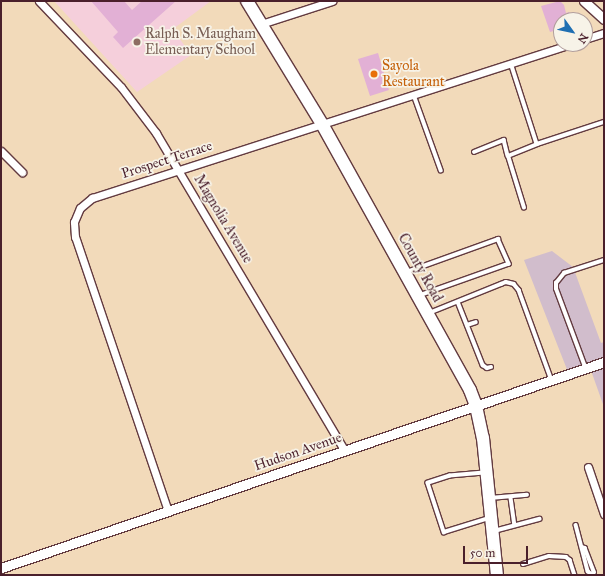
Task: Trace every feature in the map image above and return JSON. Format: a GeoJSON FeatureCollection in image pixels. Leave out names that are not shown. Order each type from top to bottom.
{"type":"FeatureCollection","features":[{"type":"Feature","properties":{"kind":"main road","name":"County Road"},"geometry":{"type":"LineString","coordinates":[[247,1],[322,124],[470,390],[481,424],[497,575]]}},
{"type":"Feature","properties":{"kind":"street","name":"Magnolia Avenue"},"geometry":{"type":"LineString","coordinates":[[39,1],[126,93],[156,132],[345,451]]}},
{"type":"Feature","properties":{"kind":"street"},"geometry":{"type":"LineString","coordinates":[[261,24],[332,1]]}},
{"type":"Feature","properties":{"kind":"street"},"geometry":{"type":"LineString","coordinates":[[584,1],[604,19]]}},
{"type":"Feature","properties":{"kind":"street"},"geometry":{"type":"LineString","coordinates":[[593,37],[604,33]]}},
{"type":"Feature","properties":{"kind":"street","name":"Prospect Terrace"},"geometry":{"type":"LineString","coordinates":[[168,512],[73,229],[76,214],[80,208],[92,198],[553,50]]}},
{"type":"Feature","properties":{"kind":"street"},"geometry":{"type":"LineString","coordinates":[[1,151],[22,172]]}},
{"type":"Feature","properties":{"kind":"street","name":"Hudson Avenue"},"geometry":{"type":"LineString","coordinates":[[1,568],[604,362]]}},
{"type":"Feature","properties":{"kind":"street"},"geometry":{"type":"LineString","coordinates":[[588,467],[604,514]]}},
{"type":"Feature","properties":{"kind":"lane"},"geometry":{"type":"LineString","coordinates":[[511,63],[537,144]]}},
{"type":"Feature","properties":{"kind":"lane"},"geometry":{"type":"LineString","coordinates":[[414,95],[441,170]]}},
{"type":"Feature","properties":{"kind":"lane"},"geometry":{"type":"LineString","coordinates":[[508,156],[537,144],[604,122]]}},
{"type":"Feature","properties":{"kind":"lane"},"geometry":{"type":"LineString","coordinates":[[474,152],[504,140],[524,208]]}},
{"type":"Feature","properties":{"kind":"lane"},"geometry":{"type":"LineString","coordinates":[[405,272],[498,239],[509,264],[418,296]]}},
{"type":"Feature","properties":{"kind":"lane"},"geometry":{"type":"LineString","coordinates":[[586,368],[556,289],[556,283],[564,273],[604,260]]}},
{"type":"Feature","properties":{"kind":"lane"},"geometry":{"type":"LineString","coordinates":[[428,314],[506,282],[518,286],[552,380]]}},
{"type":"Feature","properties":{"kind":"lane"},"geometry":{"type":"LineString","coordinates":[[458,302],[483,364],[487,368],[491,367]]}},
{"type":"Feature","properties":{"kind":"lane"},"geometry":{"type":"LineString","coordinates":[[467,325],[476,322]]}},
{"type":"Feature","properties":{"kind":"lane"},"geometry":{"type":"LineString","coordinates":[[487,472],[450,476],[428,483],[444,532],[491,517]]}},
{"type":"Feature","properties":{"kind":"lane"},"geometry":{"type":"LineString","coordinates":[[489,498],[511,498],[527,495]]}},
{"type":"Feature","properties":{"kind":"lane"},"geometry":{"type":"LineString","coordinates":[[511,498],[515,525]]}},
{"type":"Feature","properties":{"kind":"lane"},"geometry":{"type":"LineString","coordinates":[[493,532],[539,518]]}},
{"type":"Feature","properties":{"kind":"lane"},"geometry":{"type":"LineString","coordinates":[[576,525],[582,547],[581,550],[588,571],[592,575]]}},
{"type":"Feature","properties":{"kind":"lane"},"geometry":{"type":"LineString","coordinates":[[523,564],[549,556],[566,557],[570,560],[575,575]]}},
{"type":"Feature","properties":{"kind":"shaded area","name":"Ralph S. Maugham Elementary School"},"geometry":{"type":"Polygon","coordinates":[[[54,1],[211,1],[173,29],[191,55],[137,92],[54,1]]]}},
{"type":"Feature","properties":{"kind":"shaded area"},"geometry":{"type":"Polygon","coordinates":[[[552,251],[573,267],[601,343],[604,342],[604,407],[589,365],[568,372],[524,260],[552,251]]]}},
{"type":"Feature","properties":{"kind":"building"},"geometry":{"type":"Polygon","coordinates":[[[91,1],[124,1],[132,10],[142,1],[176,1],[123,48],[113,37],[118,32],[91,1]]]}},
{"type":"Feature","properties":{"kind":"building"},"geometry":{"type":"Polygon","coordinates":[[[560,1],[564,5],[566,12],[553,12],[553,31],[550,32],[541,6],[560,1]]]}},
{"type":"Feature","properties":{"kind":"building","name":"Sayola Restaurant"},"geometry":{"type":"Polygon","coordinates":[[[378,53],[389,90],[370,96],[358,59],[378,53]]]}},
{"type":"Feature","properties":{"kind":"place","name":"Ralph S. Maugham Elementary School"},"geometry":{"type":"Point","coordinates":[137,42]}},
{"type":"Feature","properties":{"kind":"place","name":"Sayola Restaurant"},"geometry":{"type":"Point","coordinates":[374,74]}}]}
